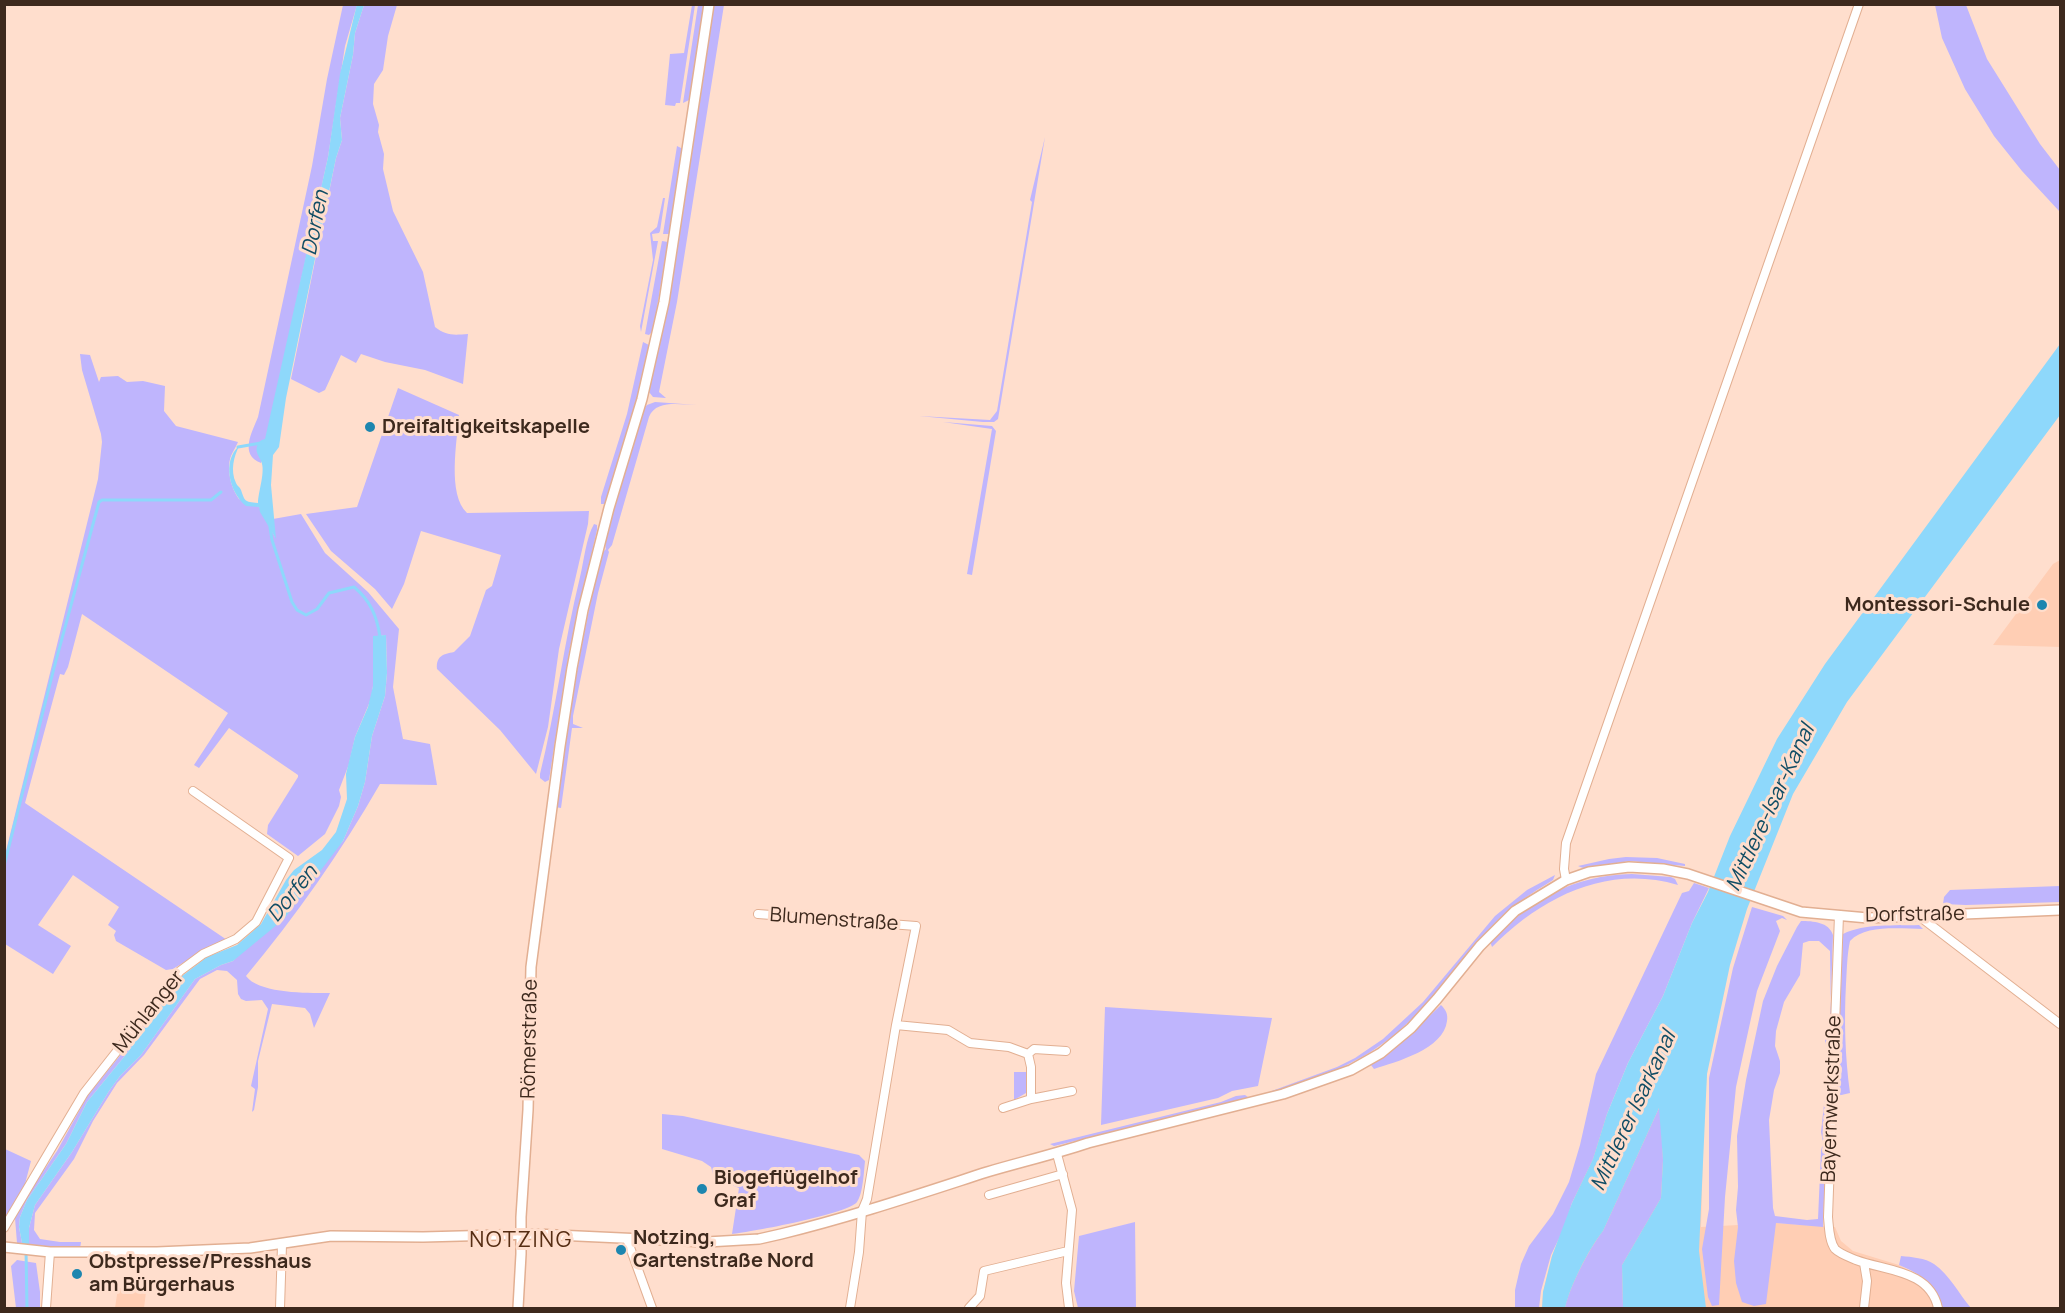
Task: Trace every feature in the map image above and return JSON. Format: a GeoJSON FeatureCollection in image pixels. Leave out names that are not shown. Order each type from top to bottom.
{"type":"FeatureCollection","features":[{"type":"Feature","properties":{"kind":"street","name":"Römerstraße"},"geometry":{"type":"LineString","coordinates":[[518,1308],[528,1110],[531,967],[556,772],[572,668],[584,610],[609,508],[642,399],[664,302],[709,4]]}},
{"type":"Feature","properties":{"kind":"street"},"geometry":{"type":"LineString","coordinates":[[1566,880],[1564,869],[1566,843],[1859,4]]}},
{"type":"Feature","properties":{"kind":"street","name":"Mühlanger"},"geometry":{"type":"LineString","coordinates":[[4,1228],[84,1093],[180,971],[203,954],[236,939],[256,922],[289,858],[193,791]]}},
{"type":"Feature","properties":{"kind":"street","name":"Dorfstraße"},"geometry":{"type":"LineString","coordinates":[[1088,1143],[1283,1094],[1351,1071],[1381,1053],[1411,1028],[1480,945],[1515,911],[1541,893],[1566,880],[1589,872],[1629,867],[1663,869],[1698,877],[1801,912],[1868,918],[2061,910]]}},
{"type":"Feature","properties":{"kind":"street","name":"Blumenstraße"},"geometry":{"type":"LineString","coordinates":[[758,914],[916,926],[896,1025],[867,1199],[862,1211],[859,1252],[850,1308]]}},
{"type":"Feature","properties":{"kind":"street","name":"Bayernwerkstraße"},"geometry":{"type":"LineString","coordinates":[[1839,915],[1828,1217],[1830,1235],[1835,1248],[1846,1257],[1920,1279],[1933,1293],[1938,1308]]}},
{"type":"Feature","properties":{"kind":"street"},"geometry":{"type":"LineString","coordinates":[[1919,916],[2061,1024]]}},
{"type":"Feature","properties":{"kind":"street"},"geometry":{"type":"LineString","coordinates":[[896,1025],[948,1030],[970,1042],[1009,1047],[1028,1054]]}},
{"type":"Feature","properties":{"kind":"street"},"geometry":{"type":"LineString","coordinates":[[1028,1054],[1034,1049],[1066,1051]]}},
{"type":"Feature","properties":{"kind":"street"},"geometry":{"type":"LineString","coordinates":[[1028,1054],[1031,1067],[1031,1099]]}},
{"type":"Feature","properties":{"kind":"street"},"geometry":{"type":"LineString","coordinates":[[1004,1108],[1072,1090]]}},
{"type":"Feature","properties":{"kind":"street"},"geometry":{"type":"LineString","coordinates":[[1006,1167],[1022,1158],[1042,1152],[1088,1143]]}},
{"type":"Feature","properties":{"kind":"street"},"geometry":{"type":"LineString","coordinates":[[9,1248],[50,1252],[166,1252],[282,1245],[332,1236],[521,1235],[707,1242],[759,1239],[804,1228],[1088,1143]]}},
{"type":"Feature","properties":{"kind":"street"},"geometry":{"type":"LineString","coordinates":[[1057,1154],[1072,1209],[1066,1283],[1069,1308]]}},
{"type":"Feature","properties":{"kind":"street"},"geometry":{"type":"LineString","coordinates":[[989,1195],[1063,1174]]}},
{"type":"Feature","properties":{"kind":"street"},"geometry":{"type":"LineString","coordinates":[[627,1239],[652,1308]]}},
{"type":"Feature","properties":{"kind":"street"},"geometry":{"type":"LineString","coordinates":[[280,1308],[282,1245]]}},
{"type":"Feature","properties":{"kind":"street"},"geometry":{"type":"LineString","coordinates":[[969,1308],[980,1296],[984,1271],[1068,1251]]}},
{"type":"Feature","properties":{"kind":"street"},"geometry":{"type":"LineString","coordinates":[[46,1308],[50,1252]]}},
{"type":"Feature","properties":{"kind":"street"},"geometry":{"type":"LineString","coordinates":[[1864,1263],[1867,1281],[1864,1308]]}},
{"type":"Feature","properties":{"kind":"shaded area"},"geometry":{"type":"Polygon","coordinates":[[[343,5],[357,5],[345,46],[328,157],[261,463],[250,455],[249,443],[258,417],[312,166],[343,5]]]}},
{"type":"Feature","properties":{"kind":"shaded area"},"geometry":{"type":"Polygon","coordinates":[[[364,5],[397,5],[388,36],[383,70],[374,84],[373,104],[384,154],[383,169],[393,211],[423,272],[435,327],[450,334],[468,334],[463,384],[425,370],[385,362],[361,354],[356,363],[341,355],[325,390],[319,393],[291,379],[336,158],[342,140],[340,118],[353,55],[355,33],[364,5]]]}},
{"type":"Feature","properties":{"kind":"shaded area"},"geometry":{"type":"Polygon","coordinates":[[[692,5],[695,5],[680,103],[676,103],[675,106],[665,105],[670,54],[684,53],[692,5]]]}},
{"type":"Feature","properties":{"kind":"shaded area"},"geometry":{"type":"Polygon","coordinates":[[[698,5],[704,5],[691,99],[683,103],[698,5]]]}},
{"type":"Feature","properties":{"kind":"shaded area"},"geometry":{"type":"Polygon","coordinates":[[[714,5],[724,5],[677,302],[659,392],[666,398],[653,397],[649,392],[671,290],[714,5]]]}},
{"type":"Feature","properties":{"kind":"shaded area"},"geometry":{"type":"Polygon","coordinates":[[[1935,5],[1966,5],[1987,59],[2040,144],[2060,170],[2060,212],[2022,171],[1994,136],[1965,89],[1942,38],[1935,5]]]}},
{"type":"Feature","properties":{"kind":"shaded area"},"geometry":{"type":"Polygon","coordinates":[[[1045,137],[998,419],[994,422],[983,422],[919,416],[990,420],[997,411],[1032,202],[1030,200],[1045,137]]]}},
{"type":"Feature","properties":{"kind":"shaded area"},"geometry":{"type":"Polygon","coordinates":[[[677,146],[683,149],[671,234],[663,234],[677,146]]]}},
{"type":"Feature","properties":{"kind":"shaded area"},"geometry":{"type":"Polygon","coordinates":[[[663,198],[665,198],[660,231],[652,234],[653,241],[658,241],[641,332],[640,326],[653,260],[650,233],[657,227],[663,198]]]}},
{"type":"Feature","properties":{"kind":"shaded area"},"geometry":{"type":"Polygon","coordinates":[[[662,241],[668,242],[653,331],[649,335],[645,334],[662,241]]]}},
{"type":"Feature","properties":{"kind":"shaded area"},"geometry":{"type":"Polygon","coordinates":[[[643,342],[649,345],[649,349],[635,405],[605,504],[601,504],[601,497],[627,414],[643,342]]]}},
{"type":"Feature","properties":{"kind":"shaded area"},"geometry":{"type":"Polygon","coordinates":[[[80,354],[90,355],[99,382],[101,377],[118,376],[127,382],[143,381],[165,386],[164,411],[176,426],[238,442],[231,456],[229,472],[239,499],[259,507],[275,537],[273,519],[301,514],[325,553],[368,592],[399,629],[393,687],[403,739],[430,744],[437,785],[380,784],[317,883],[246,976],[252,982],[273,989],[330,993],[314,1028],[310,1014],[305,1008],[272,1004],[258,1061],[258,1087],[252,1112],[255,1089],[251,1086],[268,1009],[262,1000],[241,999],[238,994],[237,980],[227,971],[217,970],[200,979],[144,1055],[117,1083],[93,1121],[74,1159],[35,1213],[34,1230],[40,1239],[81,1242],[80,1249],[29,1245],[29,1228],[35,1205],[72,1152],[109,1091],[141,1055],[195,979],[233,961],[343,841],[358,806],[365,782],[372,736],[385,696],[387,673],[386,635],[373,637],[371,699],[355,737],[349,764],[339,790],[341,797],[339,806],[325,834],[298,856],[267,834],[268,825],[298,775],[229,728],[199,768],[194,765],[228,713],[82,614],[68,667],[64,675],[60,674],[25,803],[227,940],[173,969],[166,970],[116,941],[114,935],[116,931],[108,925],[119,907],[73,875],[38,925],[71,946],[53,974],[5,944],[5,855],[98,479],[101,434],[82,370],[80,354]]]}},
{"type":"Feature","properties":{"kind":"shaded area"},"geometry":{"type":"Polygon","coordinates":[[[398,388],[459,415],[455,481],[461,504],[467,513],[589,511],[559,649],[548,727],[536,774],[500,730],[437,669],[441,656],[454,652],[470,636],[486,590],[492,586],[501,555],[421,531],[404,584],[392,609],[375,589],[331,551],[306,514],[357,507],[398,388]]]}},
{"type":"Feature","properties":{"kind":"shaded area"},"geometry":{"type":"Polygon","coordinates":[[[655,402],[697,405],[663,405],[652,411],[649,417],[612,545],[608,550],[598,593],[573,716],[573,724],[583,728],[572,728],[561,808],[555,807],[581,648],[594,585],[644,409],[655,402]]]}},
{"type":"Feature","properties":{"kind":"shaded area"},"geometry":{"type":"Polygon","coordinates":[[[943,422],[992,426],[996,431],[972,575],[967,574],[992,429],[943,422]]]}},
{"type":"Feature","properties":{"kind":"shaded area"},"geometry":{"type":"Polygon","coordinates":[[[594,524],[597,525],[597,530],[569,652],[549,780],[545,782],[540,778],[540,774],[569,626],[589,536],[594,524]]]}},
{"type":"Feature","properties":{"kind":"shaded area","name":"Montessori-Schule"},"geometry":{"type":"Polygon","coordinates":[[[2060,560],[2060,647],[1993,645],[2053,564],[2060,560]]]}},
{"type":"Feature","properties":{"kind":"shaded area"},"geometry":{"type":"Polygon","coordinates":[[[1626,857],[1657,858],[1685,864],[1685,866],[1630,861],[1583,868],[1578,866],[1626,857]]]}},
{"type":"Feature","properties":{"kind":"shaded area"},"geometry":{"type":"Polygon","coordinates":[[[1632,874],[1671,877],[1678,885],[1652,880],[1626,879],[1601,882],[1577,889],[1532,913],[1492,947],[1490,941],[1505,926],[1537,902],[1554,893],[1591,879],[1632,874]]]}},
{"type":"Feature","properties":{"kind":"shaded area"},"geometry":{"type":"Polygon","coordinates":[[[1555,875],[1553,880],[1501,917],[1413,1018],[1385,1042],[1340,1068],[1308,1081],[1269,1092],[1337,1067],[1383,1039],[1423,1002],[1495,916],[1527,890],[1555,875]]]}},
{"type":"Feature","properties":{"kind":"shaded area"},"geometry":{"type":"Polygon","coordinates":[[[1694,883],[1709,888],[1692,923],[1663,996],[1628,1063],[1607,1114],[1593,1159],[1551,1255],[1541,1291],[1539,1308],[1515,1308],[1515,1290],[1521,1264],[1529,1246],[1553,1214],[1569,1182],[1596,1074],[1682,893],[1689,891],[1694,883]]]}},
{"type":"Feature","properties":{"kind":"shaded area"},"geometry":{"type":"Polygon","coordinates":[[[2060,886],[2060,902],[1943,904],[1944,897],[1950,890],[2060,886]]]}},
{"type":"Feature","properties":{"kind":"shaded area"},"geometry":{"type":"Polygon","coordinates":[[[1752,907],[1783,916],[1787,920],[1782,918],[1776,921],[1780,931],[1757,991],[1736,1087],[1725,1197],[1719,1305],[1712,1306],[1708,1297],[1702,1249],[1709,1209],[1709,1078],[1733,968],[1752,907]]]}},
{"type":"Feature","properties":{"kind":"shaded area"},"geometry":{"type":"Polygon","coordinates":[[[1801,921],[1815,922],[1828,927],[1833,935],[1831,999],[1830,951],[1819,941],[1803,943],[1800,975],[1784,1002],[1776,1031],[1775,1046],[1780,1061],[1780,1073],[1774,1090],[1769,1120],[1773,1208],[1775,1216],[1818,1219],[1823,1142],[1821,1132],[1829,1059],[1823,1227],[1776,1223],[1766,1304],[1754,1306],[1742,1302],[1736,1283],[1734,1261],[1738,1227],[1736,1210],[1737,1136],[1763,1001],[1777,966],[1801,921]]]}},
{"type":"Feature","properties":{"kind":"shaded area"},"geometry":{"type":"Polygon","coordinates":[[[1919,925],[1923,929],[1874,930],[1865,932],[1850,941],[1845,1025],[1850,1093],[1837,1096],[1843,934],[1861,928],[1919,925]]]}},
{"type":"Feature","properties":{"kind":"shaded area"},"geometry":{"type":"Polygon","coordinates":[[[163,998],[164,1000],[128,1052],[87,1102],[66,1144],[27,1200],[20,1217],[22,1243],[17,1243],[15,1218],[23,1201],[57,1151],[88,1095],[163,998]]]}},
{"type":"Feature","properties":{"kind":"shaded area"},"geometry":{"type":"Polygon","coordinates":[[[1441,1005],[1446,1012],[1447,1021],[1444,1031],[1437,1039],[1418,1053],[1374,1069],[1371,1065],[1401,1043],[1441,1005]]]}},
{"type":"Feature","properties":{"kind":"shaded area"},"geometry":{"type":"Polygon","coordinates":[[[1105,1007],[1272,1018],[1258,1086],[1232,1091],[1218,1098],[1101,1125],[1105,1007]]]}},
{"type":"Feature","properties":{"kind":"shaded area"},"geometry":{"type":"Polygon","coordinates":[[[1830,1025],[1829,1056],[1825,1041],[1830,1025]]]}},
{"type":"Feature","properties":{"kind":"shaded area"},"geometry":{"type":"Polygon","coordinates":[[[1014,1072],[1027,1072],[1026,1093],[1014,1100],[1014,1072]]]}},
{"type":"Feature","properties":{"kind":"shaded area"},"geometry":{"type":"Polygon","coordinates":[[[1707,1074],[1701,1227],[1776,1223],[1835,1227],[1841,1241],[1853,1251],[1899,1265],[1926,1279],[1937,1293],[1943,1308],[1542,1308],[1543,1292],[1552,1256],[1607,1114],[1707,1074]]]}},
{"type":"Feature","properties":{"kind":"shaded area"},"geometry":{"type":"Polygon","coordinates":[[[1236,1096],[1248,1097],[1246,1100],[1054,1146],[1050,1144],[1221,1102],[1236,1096]]]}},
{"type":"Feature","properties":{"kind":"shaded area"},"geometry":{"type":"Polygon","coordinates":[[[1660,1106],[1663,1160],[1661,1198],[1622,1265],[1623,1308],[1565,1308],[1581,1268],[1603,1231],[1660,1106]]]}},
{"type":"Feature","properties":{"kind":"shaded area"},"geometry":{"type":"Polygon","coordinates":[[[662,1114],[683,1116],[859,1155],[865,1161],[861,1194],[857,1202],[836,1212],[732,1234],[739,1188],[714,1178],[711,1167],[702,1161],[662,1149],[662,1114]]]}},
{"type":"Feature","properties":{"kind":"shaded area"},"geometry":{"type":"Polygon","coordinates":[[[5,1149],[31,1161],[25,1184],[5,1220],[5,1149]]]}},
{"type":"Feature","properties":{"kind":"shaded area"},"geometry":{"type":"Polygon","coordinates":[[[1135,1222],[1136,1308],[1078,1308],[1074,1291],[1079,1236],[1135,1222]]]}},
{"type":"Feature","properties":{"kind":"shaded area"},"geometry":{"type":"Polygon","coordinates":[[[1901,1256],[1923,1259],[1934,1264],[1949,1279],[1971,1308],[1943,1308],[1927,1281],[1899,1265],[1901,1256]]]}},
{"type":"Feature","properties":{"kind":"shaded area"},"geometry":{"type":"Polygon","coordinates":[[[17,1260],[36,1263],[40,1308],[16,1308],[11,1266],[17,1260]]]}},
{"type":"Feature","properties":{"kind":"shaded area"},"geometry":{"type":"Polygon","coordinates":[[[118,1288],[146,1292],[144,1308],[115,1308],[118,1288]]]}},
{"type":"Feature","properties":{"kind":"water"},"geometry":{"type":"Polygon","coordinates":[[[357,4],[364,5],[355,33],[353,55],[340,118],[342,140],[336,158],[286,398],[279,447],[273,455],[271,485],[276,539],[259,507],[246,506],[235,493],[229,468],[234,452],[239,446],[233,464],[236,484],[246,500],[258,503],[263,470],[257,447],[260,441],[265,439],[328,157],[340,74],[357,4]]]}},
{"type":"Feature","properties":{"kind":"water"},"geometry":{"type":"Polygon","coordinates":[[[2060,344],[2060,415],[1847,702],[1793,794],[1747,909],[1730,965],[1707,1074],[1699,1251],[1706,1308],[1623,1308],[1622,1265],[1661,1198],[1663,1160],[1659,1108],[1603,1231],[1575,1279],[1565,1308],[1542,1308],[1543,1292],[1552,1256],[1572,1203],[1593,1159],[1607,1114],[1628,1063],[1663,996],[1730,836],[1777,739],[1825,664],[2060,344]]]}},
{"type":"Feature","properties":{"kind":"water"},"geometry":{"type":"Polygon","coordinates":[[[386,635],[385,696],[372,736],[365,782],[358,806],[343,841],[284,919],[233,961],[195,979],[141,1055],[109,1091],[72,1152],[35,1205],[29,1228],[29,1245],[22,1243],[20,1217],[27,1200],[66,1144],[87,1102],[128,1052],[182,976],[207,957],[237,945],[261,924],[294,870],[322,850],[336,832],[347,799],[346,774],[355,737],[368,707],[373,686],[373,636],[386,635]]]}},
{"type":"Feature","properties":{"kind":"waterway","name":"Dorfen"},"geometry":{"type":"LineString","coordinates":[[238,447],[261,443]]}},
{"type":"Feature","properties":{"kind":"waterway","name":"Dorfen"},"geometry":{"type":"LineString","coordinates":[[4,866],[99,502],[102,500],[211,500],[221,492]]}},
{"type":"Feature","properties":{"kind":"waterway","name":"Dorfen"},"geometry":{"type":"LineString","coordinates":[[270,527],[292,602],[297,610],[306,615],[317,609],[329,593],[354,587],[372,609],[380,637]]}},
{"type":"Feature","properties":{"kind":"waterway","name":"Dorfen"},"geometry":{"type":"LineString","coordinates":[[26,1250],[27,1308]]}},
{"type":"Feature","properties":{"kind":"place","name":"Dreifaltigkeitskapelle"},"geometry":{"type":"Point","coordinates":[370,427]}},
{"type":"Feature","properties":{"kind":"place","name":"Montessori-Schule"},"geometry":{"type":"Point","coordinates":[2042,605]}},
{"type":"Feature","properties":{"kind":"place","name":"Biogeflügelhof Graf"},"geometry":{"type":"Point","coordinates":[702,1189]}},
{"type":"Feature","properties":{"kind":"place","name":"Notzing, Gartenstraße Nord"},"geometry":{"type":"Point","coordinates":[621,1250]}},
{"type":"Feature","properties":{"kind":"place","name":"Obstpresse/Presshaus am Bürgerhaus"},"geometry":{"type":"Point","coordinates":[77,1274]}},
{"type":"Feature","properties":{"kind":"district","name":"NOTZING"},"geometry":{"type":"Point","coordinates":[521,1241]}},
{"type":"Feature","properties":{"kind":"water label","name":"Mittlere-Isar-Kanal"},"geometry":{"type":"Point","coordinates":[1771,808]}},
{"type":"Feature","properties":{"kind":"water label","name":"Mittlerer Isarkanal"},"geometry":{"type":"Point","coordinates":[1634,1111]}}]}
